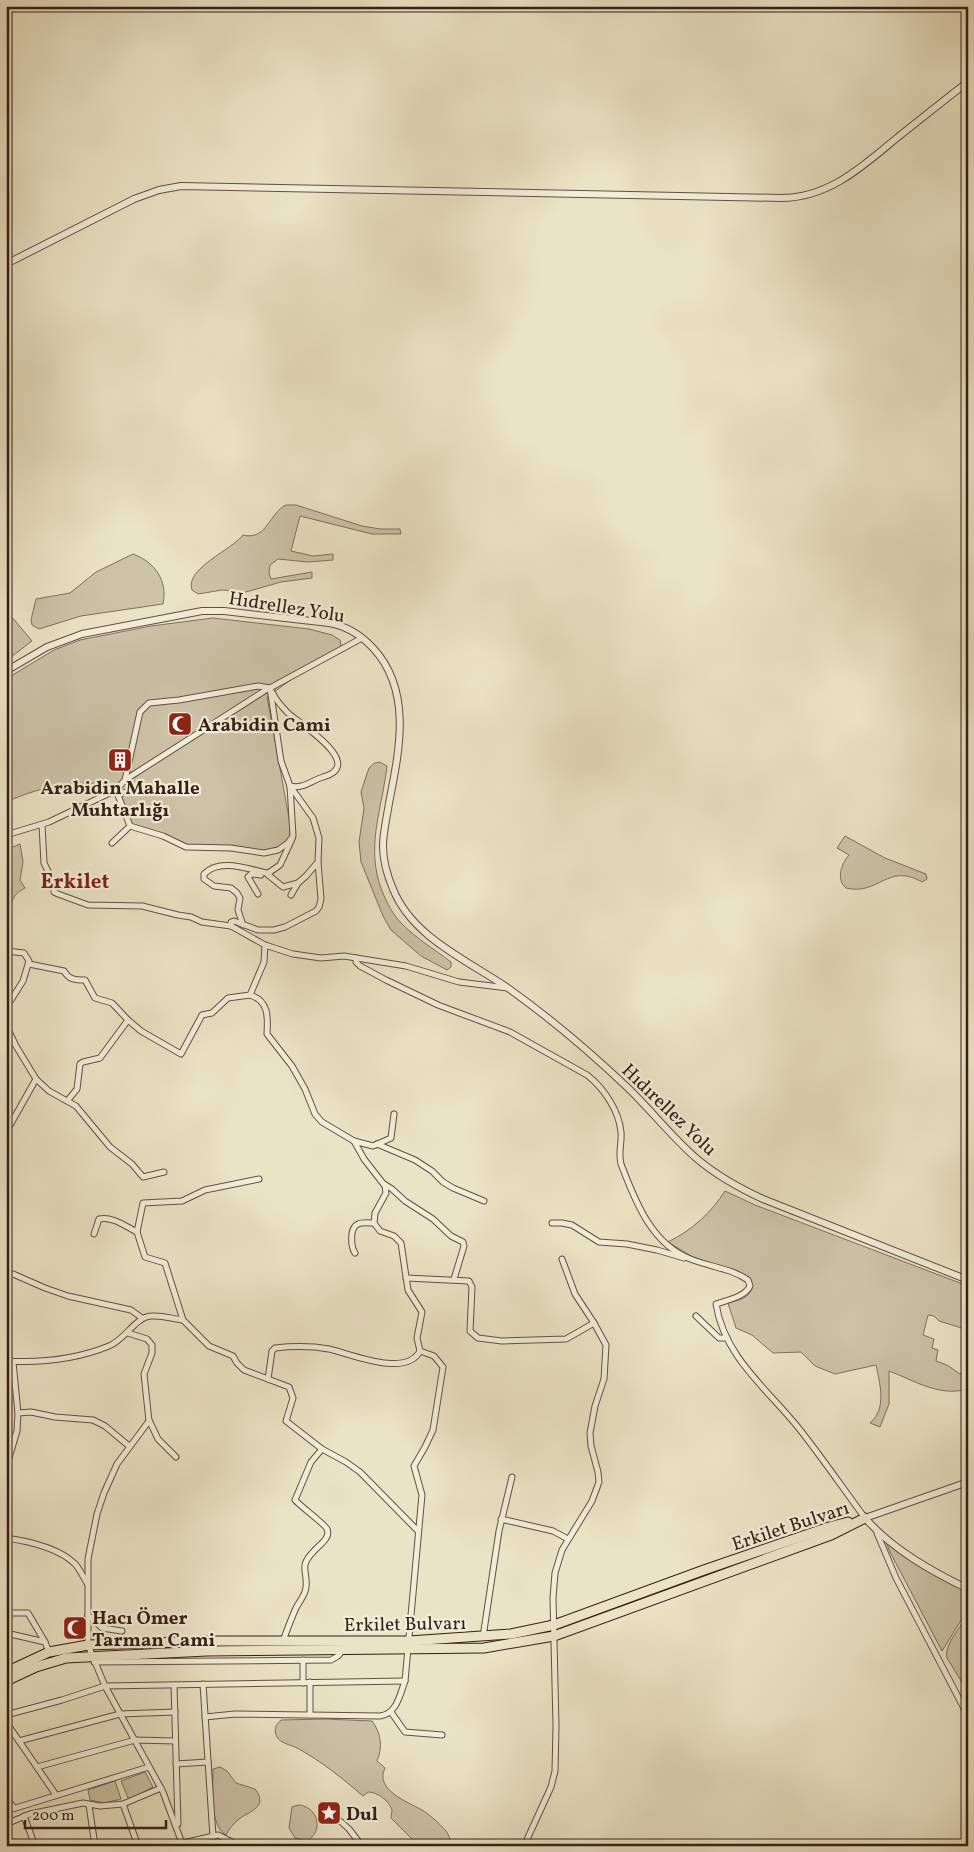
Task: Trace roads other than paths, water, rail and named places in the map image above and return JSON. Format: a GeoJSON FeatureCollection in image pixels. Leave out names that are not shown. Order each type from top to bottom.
{"type":"FeatureCollection","features":[{"type":"Feature","properties":{"kind":"main road","name":"Erkilet Bulvarı"},"geometry":{"type":"LineString","coordinates":[[6,1681],[36,1666],[66,1658],[93,1659],[207,1651],[343,1650],[511,1634],[554,1625],[704,1570],[829,1527],[865,1518]]}},
{"type":"Feature","properties":{"kind":"main road","name":"Erkilet Bulvarı"},"geometry":{"type":"LineString","coordinates":[[6,1672],[49,1652],[88,1645],[209,1641],[283,1641],[484,1648],[554,1636],[831,1535],[865,1518]]}},
{"type":"Feature","properties":{"kind":"street"},"geometry":{"type":"LineString","coordinates":[[6,264],[134,199],[159,190],[181,186],[802,197],[827,188],[854,174],[968,82]]}},
{"type":"Feature","properties":{"kind":"street","name":"Hıdrellez Yolu"},"geometry":{"type":"LineString","coordinates":[[6,671],[48,647],[82,634],[202,611],[224,611],[329,623],[346,628],[362,638],[378,655],[389,673],[395,688],[399,713],[399,751],[383,847],[385,865],[394,892],[407,914],[427,933],[508,988]]}},
{"type":"Feature","properties":{"kind":"street"},"geometry":{"type":"LineString","coordinates":[[6,835],[42,825],[74,812],[116,790],[125,780],[270,688],[362,638]]}},
{"type":"Feature","properties":{"kind":"street"},"geometry":{"type":"LineString","coordinates":[[125,780],[139,715],[146,705],[258,686],[270,688]]}},
{"type":"Feature","properties":{"kind":"street"},"geometry":{"type":"LineString","coordinates":[[270,688],[277,701],[287,712],[324,740],[337,762],[336,770],[330,775],[304,786],[290,786]]}},
{"type":"Feature","properties":{"kind":"street"},"geometry":{"type":"LineString","coordinates":[[231,926],[231,922],[234,921],[258,930],[274,930],[285,927],[316,911],[321,898],[317,826],[290,786],[281,761],[270,688]]}},
{"type":"Feature","properties":{"kind":"street"},"geometry":{"type":"LineString","coordinates":[[258,894],[248,879],[249,876],[251,874],[267,874],[280,865],[292,838],[290,786]]}},
{"type":"Feature","properties":{"kind":"street"},"geometry":{"type":"LineString","coordinates":[[116,790],[130,826]]}},
{"type":"Feature","properties":{"kind":"street"},"geometry":{"type":"LineString","coordinates":[[42,825],[45,866],[53,881],[56,894],[88,905],[142,906],[178,916],[187,916],[202,922],[231,926],[264,945],[308,957],[329,958],[344,956],[406,966],[460,982],[508,988]]}},
{"type":"Feature","properties":{"kind":"street"},"geometry":{"type":"LineString","coordinates":[[130,826],[163,836],[186,847],[231,848],[264,853],[278,850],[292,838]]}},
{"type":"Feature","properties":{"kind":"street"},"geometry":{"type":"LineString","coordinates":[[112,842],[130,826]]}},
{"type":"Feature","properties":{"kind":"street"},"geometry":{"type":"LineString","coordinates":[[291,896],[298,883],[318,862]]}},
{"type":"Feature","properties":{"kind":"street"},"geometry":{"type":"LineString","coordinates":[[243,925],[238,910],[240,898],[237,892],[230,888],[214,886],[204,879],[204,874],[214,867],[228,865],[267,874],[284,887],[298,883]]}},
{"type":"Feature","properties":{"kind":"street"},"geometry":{"type":"LineString","coordinates":[[250,995],[264,962],[264,945]]}},
{"type":"Feature","properties":{"kind":"street"},"geometry":{"type":"LineString","coordinates":[[6,951],[24,953],[28,956],[29,964],[23,981],[6,1008]]}},
{"type":"Feature","properties":{"kind":"street"},"geometry":{"type":"LineString","coordinates":[[356,958],[356,962],[360,966],[386,980],[438,1005],[510,1032],[592,1079],[606,1095],[618,1122],[621,1134],[620,1160],[638,1207],[665,1243],[689,1259]]}},
{"type":"Feature","properties":{"kind":"street"},"geometry":{"type":"LineString","coordinates":[[29,964],[64,971],[67,976],[74,980],[85,980],[95,998],[112,1002],[141,1032],[181,1054],[202,1015],[212,1013],[228,998],[250,995],[260,999],[266,1007],[268,1034],[292,1066],[305,1089],[315,1114],[322,1122],[354,1141],[373,1146],[391,1138],[394,1114]]}},
{"type":"Feature","properties":{"kind":"street","name":"Hıdırellez Yolu"},"geometry":{"type":"LineString","coordinates":[[508,988],[585,1048],[636,1096],[690,1152],[726,1179],[763,1199],[968,1280]]}},
{"type":"Feature","properties":{"kind":"street"},"geometry":{"type":"LineString","coordinates":[[68,1100],[76,1088],[80,1064],[100,1058],[128,1020]]}},
{"type":"Feature","properties":{"kind":"street"},"geometry":{"type":"LineString","coordinates":[[6,1025],[36,1079],[49,1091],[68,1100],[80,1110],[110,1147],[132,1164],[143,1177],[164,1172]]}},
{"type":"Feature","properties":{"kind":"street"},"geometry":{"type":"LineString","coordinates":[[6,1154],[9,1127],[36,1079]]}},
{"type":"Feature","properties":{"kind":"street"},"geometry":{"type":"LineString","coordinates":[[354,1141],[364,1159],[384,1184],[405,1201],[433,1219],[451,1236],[463,1242],[464,1246],[454,1280]]}},
{"type":"Feature","properties":{"kind":"street"},"geometry":{"type":"LineString","coordinates":[[377,1144],[414,1160],[432,1171],[453,1188],[484,1201]]}},
{"type":"Feature","properties":{"kind":"street"},"geometry":{"type":"LineString","coordinates":[[258,1178],[205,1190],[182,1201],[143,1203],[137,1232],[145,1257],[165,1263],[183,1320],[209,1346],[233,1356],[244,1370],[289,1387],[293,1401],[286,1421],[322,1449],[346,1462],[367,1478],[418,1531]]}},
{"type":"Feature","properties":{"kind":"street"},"geometry":{"type":"LineString","coordinates":[[384,1184],[386,1194],[375,1213],[374,1223],[380,1231],[394,1236],[401,1243],[409,1293],[422,1312],[417,1338],[420,1351]]}},
{"type":"Feature","properties":{"kind":"street"},"geometry":{"type":"LineString","coordinates":[[94,1234],[99,1218],[112,1220],[137,1232]]}},
{"type":"Feature","properties":{"kind":"street"},"geometry":{"type":"LineString","coordinates":[[355,1253],[351,1242],[355,1226],[358,1224],[374,1223]]}},
{"type":"Feature","properties":{"kind":"street"},"geometry":{"type":"LineString","coordinates":[[552,1223],[572,1225],[599,1242],[634,1245],[689,1259],[732,1272],[749,1282],[748,1290],[741,1295],[716,1304],[721,1325],[744,1366],[795,1424],[877,1532],[919,1562],[968,1589]]}},
{"type":"Feature","properties":{"kind":"street"},"geometry":{"type":"LineString","coordinates":[[524,1846],[555,1771],[554,1625],[552,1598],[555,1573],[559,1556],[592,1502],[599,1482],[590,1434],[595,1406],[604,1379],[606,1345],[575,1294],[562,1259]]}},
{"type":"Feature","properties":{"kind":"street"},"geometry":{"type":"LineString","coordinates":[[6,1274],[13,1274],[68,1296],[132,1310],[142,1318]]}},
{"type":"Feature","properties":{"kind":"street"},"geometry":{"type":"LineString","coordinates":[[406,1278],[467,1280],[471,1284],[470,1332],[478,1338],[502,1341],[566,1339],[594,1323]]}},
{"type":"Feature","properties":{"kind":"street"},"geometry":{"type":"LineString","coordinates":[[6,1361],[47,1360],[81,1355],[113,1344],[128,1333],[142,1318],[153,1315],[183,1320]]}},
{"type":"Feature","properties":{"kind":"street"},"geometry":{"type":"LineString","coordinates":[[696,1316],[719,1338],[727,1338]]}},
{"type":"Feature","properties":{"kind":"street"},"geometry":{"type":"LineString","coordinates":[[128,1333],[147,1339],[152,1345],[152,1354],[144,1374],[149,1419],[158,1439],[176,1458]]}},
{"type":"Feature","properties":{"kind":"street"},"geometry":{"type":"LineString","coordinates":[[268,1379],[272,1351],[275,1348],[297,1346],[329,1349],[389,1363],[411,1360],[420,1351]]}},
{"type":"Feature","properties":{"kind":"street"},"geometry":{"type":"LineString","coordinates":[[205,1716],[234,1714],[380,1716],[391,1712],[394,1707],[406,1681],[422,1495],[414,1466],[426,1447],[433,1430],[443,1367],[434,1356],[420,1351]]}},
{"type":"Feature","properties":{"kind":"street"},"geometry":{"type":"LineString","coordinates":[[6,1468],[17,1431],[18,1413],[13,1362]]}},
{"type":"Feature","properties":{"kind":"street"},"geometry":{"type":"LineString","coordinates":[[18,1413],[31,1412],[55,1417],[93,1420],[105,1426],[130,1446]]}},
{"type":"Feature","properties":{"kind":"street"},"geometry":{"type":"LineString","coordinates":[[149,1419],[147,1426],[130,1446],[111,1478],[97,1514],[89,1548],[88,1645],[105,1686],[161,1788],[183,1844],[218,1836],[240,1846]]}},
{"type":"Feature","properties":{"kind":"street"},"geometry":{"type":"LineString","coordinates":[[283,1641],[292,1617],[306,1591],[304,1571],[306,1562],[328,1534],[326,1527],[305,1511],[295,1500],[311,1462],[322,1449]]}},
{"type":"Feature","properties":{"kind":"street"},"geometry":{"type":"LineString","coordinates":[[483,1637],[502,1519],[512,1478]]}},
{"type":"Feature","properties":{"kind":"street"},"geometry":{"type":"LineString","coordinates":[[865,1518],[968,1482]]}},
{"type":"Feature","properties":{"kind":"street"},"geometry":{"type":"LineString","coordinates":[[502,1519],[553,1531],[568,1539]]}},
{"type":"Feature","properties":{"kind":"street"},"geometry":{"type":"LineString","coordinates":[[877,1532],[886,1558],[968,1716]]}},
{"type":"Feature","properties":{"kind":"street"},"geometry":{"type":"LineString","coordinates":[[6,1538],[28,1541],[52,1550],[74,1563],[88,1584]]}},
{"type":"Feature","properties":{"kind":"street"},"geometry":{"type":"LineString","coordinates":[[6,1613],[28,1613],[49,1652]]}},
{"type":"Feature","properties":{"kind":"street"},"geometry":{"type":"LineString","coordinates":[[88,1615],[102,1628],[122,1631]]}},
{"type":"Feature","properties":{"kind":"street"},"geometry":{"type":"LineString","coordinates":[[6,1633],[45,1642]]}},
{"type":"Feature","properties":{"kind":"street"},"geometry":{"type":"LineString","coordinates":[[93,1659],[331,1660],[343,1650]]}},
{"type":"Feature","properties":{"kind":"street"},"geometry":{"type":"LineString","coordinates":[[303,1660],[303,1683]]}},
{"type":"Feature","properties":{"kind":"street"},"geometry":{"type":"LineString","coordinates":[[6,1715],[105,1686],[406,1681]]}},
{"type":"Feature","properties":{"kind":"street"},"geometry":{"type":"LineString","coordinates":[[310,1682],[310,1715]]}},
{"type":"Feature","properties":{"kind":"street"},"geometry":{"type":"LineString","coordinates":[[203,1684],[213,1837]]}},
{"type":"Feature","properties":{"kind":"street"},"geometry":{"type":"LineString","coordinates":[[174,1685],[178,1830]]}},
{"type":"Feature","properties":{"kind":"street"},"geometry":{"type":"LineString","coordinates":[[20,1741],[120,1714],[175,1712]]}},
{"type":"Feature","properties":{"kind":"street"},"geometry":{"type":"LineString","coordinates":[[391,1712],[405,1732],[442,1735]]}},
{"type":"Feature","properties":{"kind":"street"},"geometry":{"type":"LineString","coordinates":[[6,1722],[37,1767],[54,1796],[55,1809]]}},
{"type":"Feature","properties":{"kind":"street"},"geometry":{"type":"LineString","coordinates":[[37,1767],[134,1740],[176,1741]]}},
{"type":"Feature","properties":{"kind":"street"},"geometry":{"type":"LineString","coordinates":[[176,1764],[208,1762]]}},
{"type":"Feature","properties":{"kind":"street"},"geometry":{"type":"LineString","coordinates":[[6,1811],[149,1767]]}},
{"type":"Feature","properties":{"kind":"street"},"geometry":{"type":"LineString","coordinates":[[6,1824],[24,1816],[83,1803],[106,1806],[123,1804],[161,1788]]}},
{"type":"Feature","properties":{"kind":"street"},"geometry":{"type":"LineString","coordinates":[[6,1798],[14,1808]]}},
{"type":"Feature","properties":{"kind":"street"},"geometry":{"type":"LineString","coordinates":[[123,1804],[138,1846]]}},
{"type":"Feature","properties":{"kind":"street"},"geometry":{"type":"LineString","coordinates":[[89,1805],[95,1846]]}},
{"type":"Feature","properties":{"kind":"street"},"geometry":{"type":"LineString","coordinates":[[24,1816],[35,1846]]}},
{"type":"Feature","properties":{"kind":"street"},"geometry":{"type":"LineString","coordinates":[[340,1821],[362,1846]]}},
{"type":"Feature","properties":{"kind":"place","name":"Arabidin Cami"},"geometry":{"type":"Point","coordinates":[180,724]}},
{"type":"Feature","properties":{"kind":"place","name":"Arabidin Mahalle Muhtarlığı"},"geometry":{"type":"Point","coordinates":[120,760]}},
{"type":"Feature","properties":{"kind":"place","name":"Hacı Ömer Tarman Cami"},"geometry":{"type":"Point","coordinates":[75,1628]}},
{"type":"Feature","properties":{"kind":"place","name":"Dul"},"geometry":{"type":"Point","coordinates":[329,1813]}},
{"type":"Feature","properties":{"kind":"district","name":"Erkilet"},"geometry":{"type":"Point","coordinates":[75,881]}}]}
